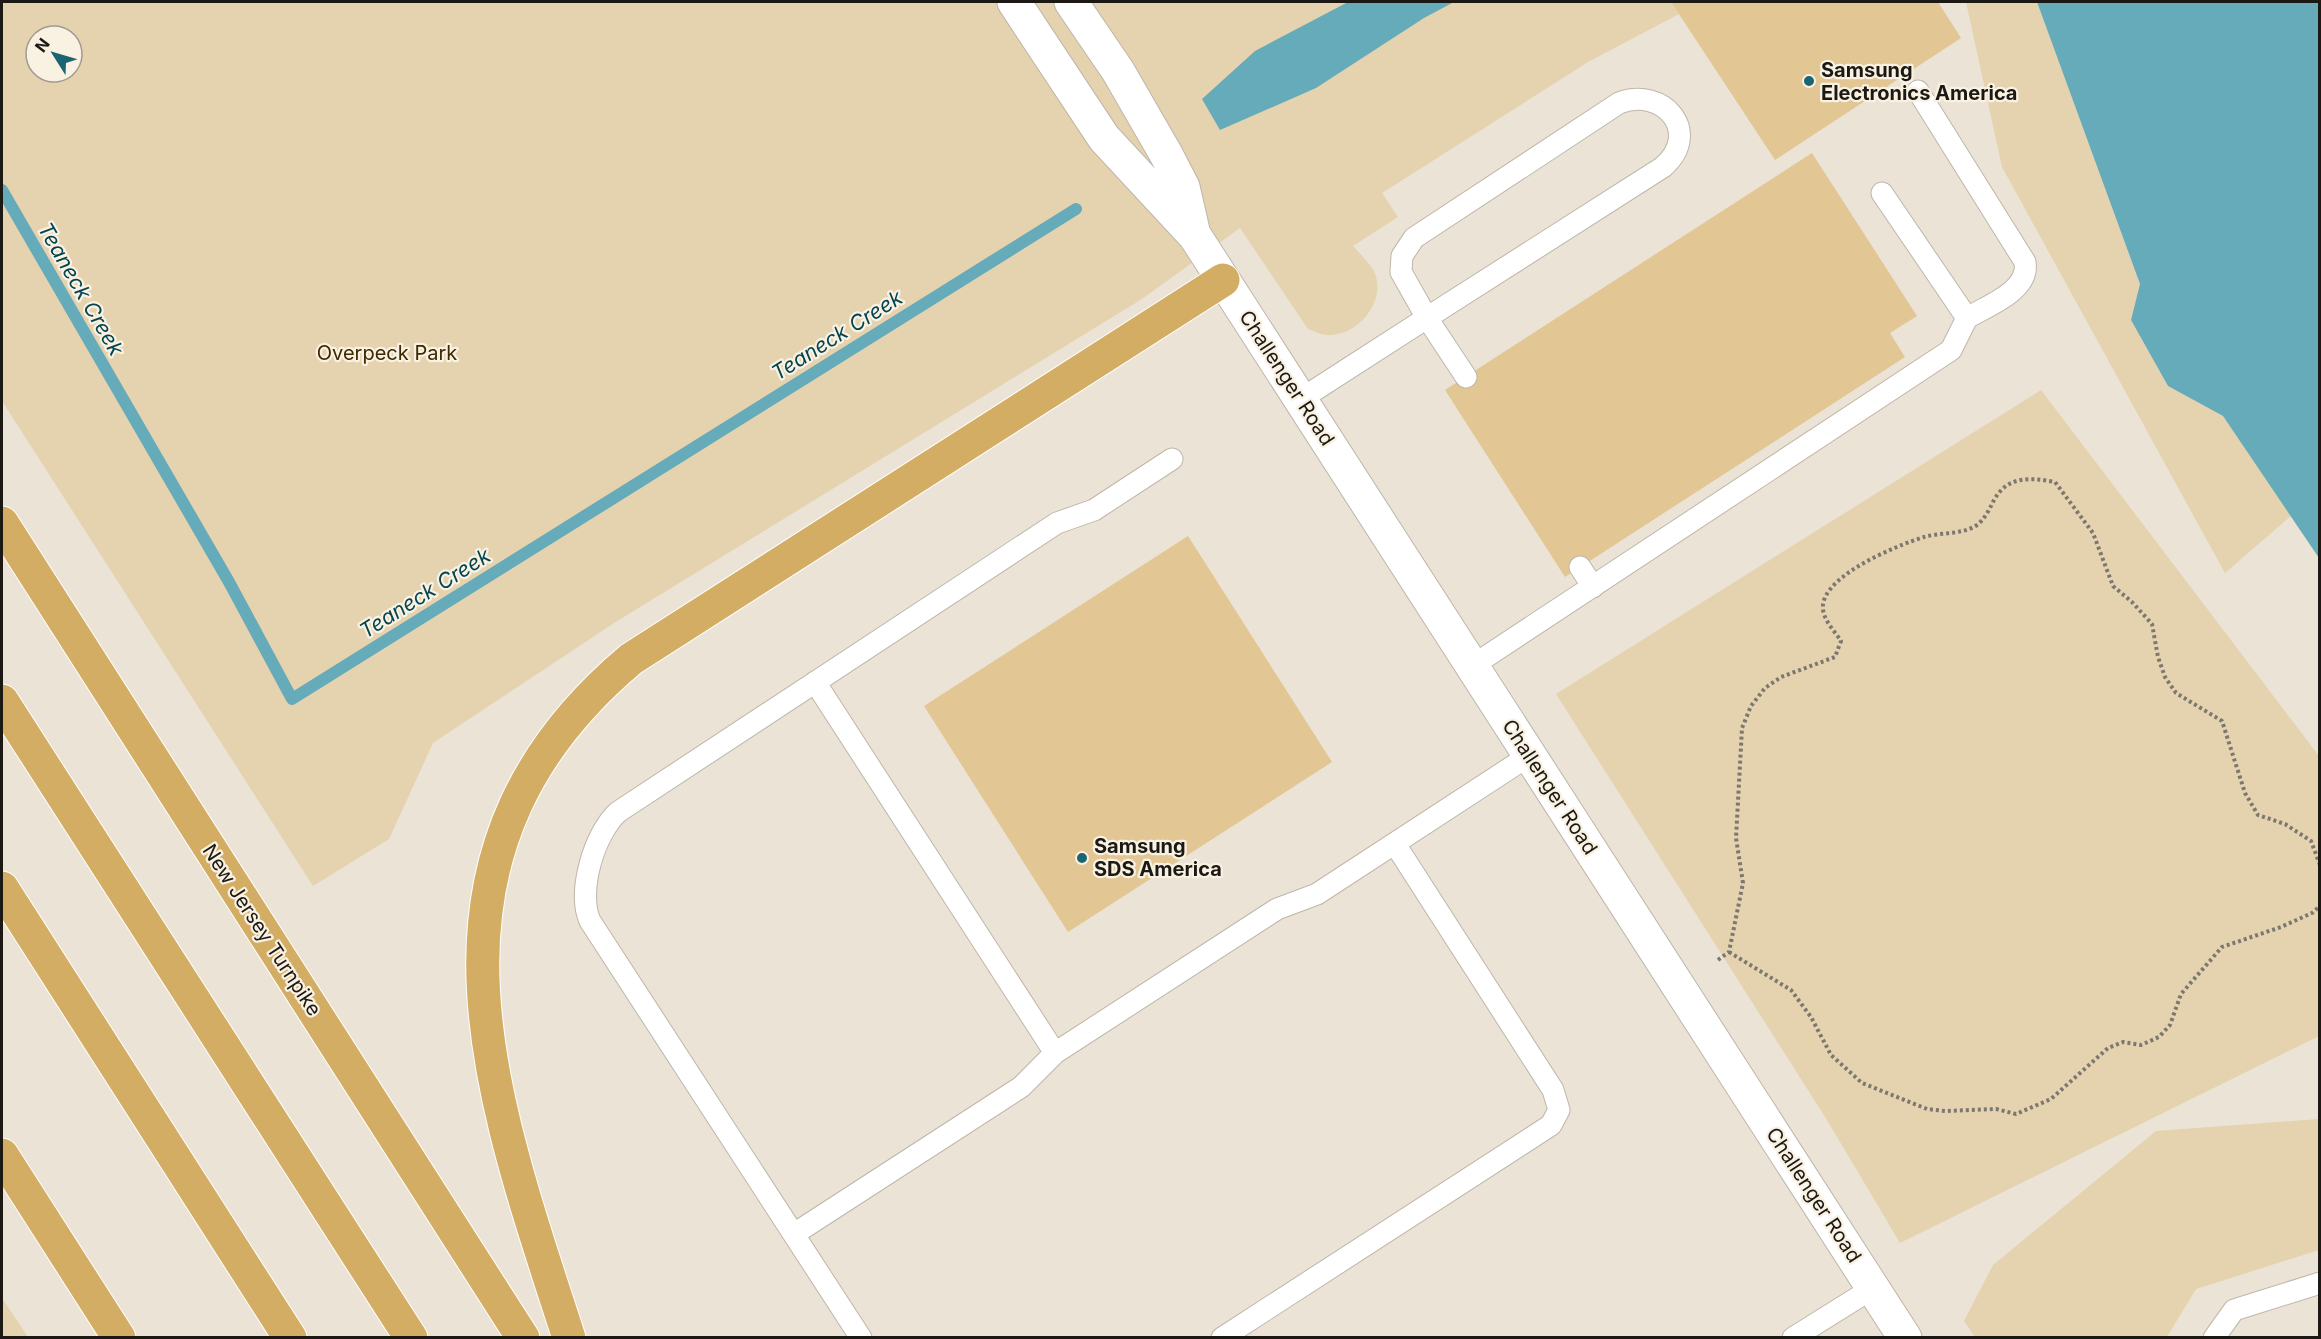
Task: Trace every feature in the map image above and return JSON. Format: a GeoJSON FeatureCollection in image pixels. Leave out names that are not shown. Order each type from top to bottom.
{"type":"FeatureCollection","features":[{"type":"Feature","properties":{"kind":"highway"},"geometry":{"type":"LineString","coordinates":[[569,1338],[506,1139],[492,1069],[482,994],[482,940],[490,886],[498,850],[528,780],[570,716],[598,687],[631,659],[1223,280]]}},
{"type":"Feature","properties":{"kind":"highway","name":"New Jersey Turnpike"},"geometry":{"type":"LineString","coordinates":[[2,523],[523,1338]]}},
{"type":"Feature","properties":{"kind":"highway"},"geometry":{"type":"LineString","coordinates":[[2,701],[411,1338]]}},
{"type":"Feature","properties":{"kind":"highway"},"geometry":{"type":"LineString","coordinates":[[2,888],[290,1338]]}},
{"type":"Feature","properties":{"kind":"highway"},"geometry":{"type":"LineString","coordinates":[[2,1155],[119,1338]]}},
{"type":"Feature","properties":{"kind":"main road","name":"Challenger Road"},"geometry":{"type":"LineString","coordinates":[[1014,2],[1104,138],[1195,236],[1905,1338]]}},
{"type":"Feature","properties":{"kind":"main road","name":"Challenger Road"},"geometry":{"type":"LineString","coordinates":[[1071,2],[1118,71],[1167,156],[1183,187],[1195,236]]}},
{"type":"Feature","properties":{"kind":"lane"},"geometry":{"type":"LineString","coordinates":[[1472,666],[1922,372],[1951,350],[1967,318],[2021,283],[2026,269],[2025,262],[1918,91]]}},
{"type":"Feature","properties":{"kind":"lane"},"geometry":{"type":"LineString","coordinates":[[1301,399],[1427,318],[1663,167],[1675,157],[1679,148],[1679,127],[1673,117],[1652,101],[1639,98],[1618,103],[1414,238],[1402,256],[1401,272],[1427,318],[1466,377]]}},
{"type":"Feature","properties":{"kind":"lane"},"geometry":{"type":"LineString","coordinates":[[1882,193],[1967,318]]}},
{"type":"Feature","properties":{"kind":"lane"},"geometry":{"type":"LineString","coordinates":[[861,1338],[590,921],[584,904],[584,893],[599,837],[610,819],[815,682],[1058,523],[1094,510],[1172,459]]}},
{"type":"Feature","properties":{"kind":"lane"},"geometry":{"type":"LineString","coordinates":[[1580,567],[1593,588]]}},
{"type":"Feature","properties":{"kind":"lane"},"geometry":{"type":"LineString","coordinates":[[815,682],[1055,1053]]}},
{"type":"Feature","properties":{"kind":"lane"},"geometry":{"type":"LineString","coordinates":[[794,1234],[1021,1087],[1055,1053],[1277,909],[1317,894],[1530,755]]}},
{"type":"Feature","properties":{"kind":"lane"},"geometry":{"type":"LineString","coordinates":[[1222,1338],[1551,1125],[1557,1118],[1559,1110],[1553,1090],[1395,844]]}},
{"type":"Feature","properties":{"kind":"lane"},"geometry":{"type":"LineString","coordinates":[[2214,1338],[2234,1310],[2319,1283]]}},
{"type":"Feature","properties":{"kind":"lane"},"geometry":{"type":"LineString","coordinates":[[1793,1338],[1873,1288]]}},
{"type":"Feature","properties":{"kind":"path"},"geometry":{"type":"LineString","coordinates":[[1718,960],[1730,952],[1743,883],[1736,838],[1742,728],[1751,706],[1765,688],[1781,677],[1835,657],[1841,641],[1823,614],[1824,594],[1839,577],[1925,537],[1959,531],[1978,524],[1988,512],[1998,491],[2016,479],[2055,482],[2093,532],[2113,586],[2152,624],[2158,657],[2170,685],[2176,693],[2222,721],[2245,793],[2259,815],[2285,824],[2311,841],[2319,865]]}},
{"type":"Feature","properties":{"kind":"path"},"geometry":{"type":"LineString","coordinates":[[1730,952],[1791,990],[1811,1017],[1831,1055],[1862,1083],[1927,1109],[1946,1111],[1996,1109],[2016,1114],[2051,1099],[2108,1048],[2123,1042],[2141,1045],[2159,1037],[2170,1025],[2181,994],[2222,947],[2281,927],[2312,913],[2319,906]]}},
{"type":"Feature","properties":{"kind":"green space","name":"Overpeck Park"},"geometry":{"type":"Polygon","coordinates":[[[2,2],[1671,2],[1679,14],[1588,62],[1382,193],[1398,217],[1353,246],[1372,268],[1376,276],[1377,287],[1372,308],[1357,325],[1348,331],[1326,335],[1308,329],[1240,228],[1142,299],[614,623],[433,743],[389,839],[313,886],[2,401],[2,2]]]}},
{"type":"Feature","properties":{"kind":"green space"},"geometry":{"type":"Polygon","coordinates":[[[1966,2],[2037,2],[2140,284],[2131,320],[2168,386],[2223,416],[2291,516],[2225,573],[2002,167],[1966,2]]]}},
{"type":"Feature","properties":{"kind":"green space"},"geometry":{"type":"Polygon","coordinates":[[[2041,390],[2319,756],[2319,1036],[1900,1243],[1827,1120],[1556,694],[2041,390]]]}},
{"type":"Feature","properties":{"kind":"green space"},"geometry":{"type":"Polygon","coordinates":[[[2319,1119],[2319,1250],[2196,1289],[2167,1337],[1975,1337],[1964,1321],[1993,1265],[2156,1131],[2319,1119]]]}},
{"type":"Feature","properties":{"kind":"green space"},"geometry":{"type":"Polygon","coordinates":[[[2,1298],[28,1337],[2,1337],[2,1298]]]}},
{"type":"Feature","properties":{"kind":"water"},"geometry":{"type":"Polygon","coordinates":[[[1348,2],[1454,2],[1424,18],[1316,88],[1220,130],[1202,99],[1255,51],[1348,2]]]}},
{"type":"Feature","properties":{"kind":"water"},"geometry":{"type":"Polygon","coordinates":[[[2037,2],[2319,2],[2319,558],[2223,416],[2168,386],[2131,320],[2140,284],[2037,2]]]}},
{"type":"Feature","properties":{"kind":"building","name":"Samsung Electronics America"},"geometry":{"type":"Polygon","coordinates":[[[1671,2],[1938,2],[1961,38],[1775,160],[1671,2]]]}},
{"type":"Feature","properties":{"kind":"building"},"geometry":{"type":"Polygon","coordinates":[[[1812,153],[1917,316],[1890,333],[1905,357],[1565,577],[1445,390],[1812,153]]]}},
{"type":"Feature","properties":{"kind":"building"},"geometry":{"type":"Polygon","coordinates":[[[1188,536],[1332,762],[1068,932],[924,706],[1188,536]]]}},
{"type":"Feature","properties":{"kind":"waterway","name":"Teaneck Creek"},"geometry":{"type":"LineString","coordinates":[[2,190],[229,582],[292,699],[1076,209]]}},
{"type":"Feature","properties":{"kind":"place","name":"Samsung Electronics America"},"geometry":{"type":"Point","coordinates":[1809,81]}},
{"type":"Feature","properties":{"kind":"place","name":"Samsung SDS America"},"geometry":{"type":"Point","coordinates":[1082,858]}}]}
